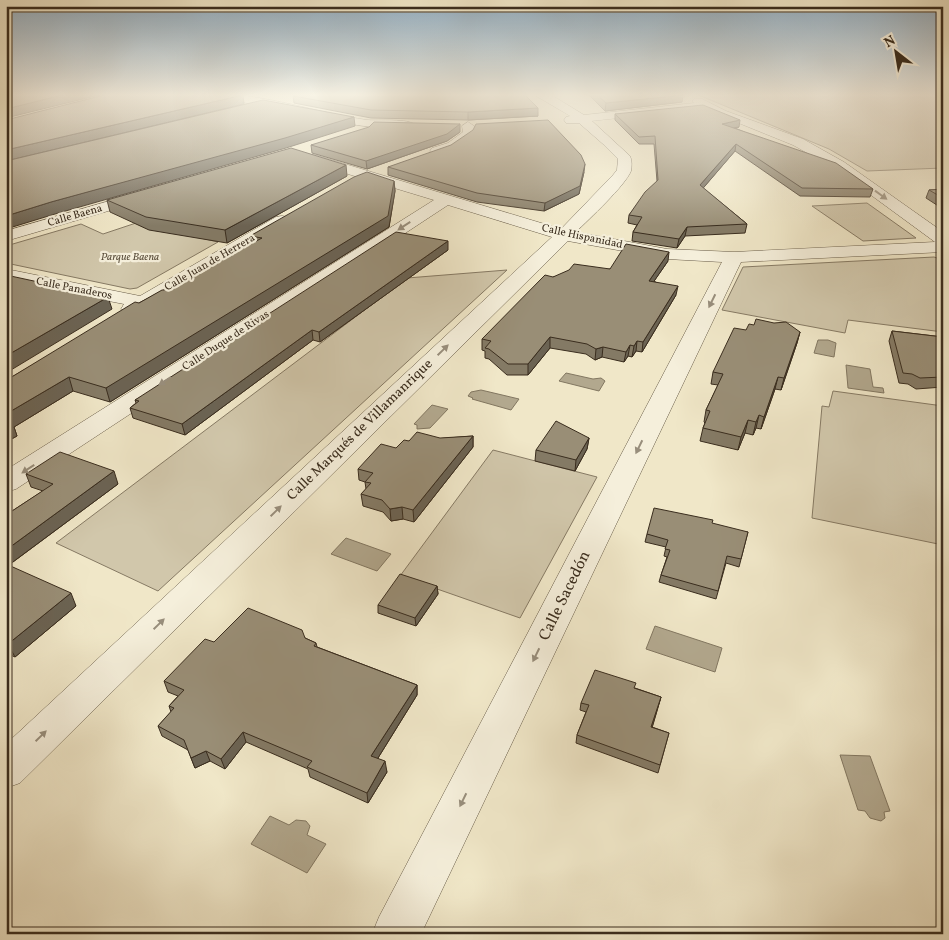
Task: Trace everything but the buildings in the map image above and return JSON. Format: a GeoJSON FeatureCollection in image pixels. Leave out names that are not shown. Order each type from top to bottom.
{"type":"FeatureCollection","features":[{"type":"Feature","properties":{"kind":"street"},"geometry":{"type":"LineString","coordinates":[[418,158],[453,146],[463,138]]}},
{"type":"Feature","properties":{"kind":"street","name":"Calle Marqués de Villamanrique"},"geometry":{"type":"LineString","coordinates":[[6,770],[564,235],[619,178],[624,170],[625,159],[618,150],[599,138]]}},
{"type":"Feature","properties":{"kind":"street"},"geometry":{"type":"LineString","coordinates":[[787,138],[839,165],[943,240]]}},
{"type":"Feature","properties":{"kind":"street","name":"Calle Hispanidad"},"geometry":{"type":"LineString","coordinates":[[319,144],[297,151],[445,200],[564,235],[667,254],[734,258],[943,247]]}},
{"type":"Feature","properties":{"kind":"street"},"geometry":{"type":"LineString","coordinates":[[341,187],[391,167]]}},
{"type":"Feature","properties":{"kind":"street","name":"Calle Baena"},"geometry":{"type":"LineString","coordinates":[[6,236],[159,192]]}},
{"type":"Feature","properties":{"kind":"street","name":"Calle Duque de Rivas"},"geometry":{"type":"LineString","coordinates":[[6,483],[445,200]]}},
{"type":"Feature","properties":{"kind":"street","name":"Calle Juan de Herrera"},"geometry":{"type":"LineString","coordinates":[[117,318],[298,212]]}},
{"type":"Feature","properties":{"kind":"street","name":"Calle Sacedón"},"geometry":{"type":"LineString","coordinates":[[396,934],[734,258]]}},
{"type":"Feature","properties":{"kind":"street","name":"Calle Panaderos"},"geometry":{"type":"LineString","coordinates":[[6,275],[142,302]]}},
{"type":"Feature","properties":{"kind":"green space"},"geometry":{"type":"Polygon","coordinates":[[[802,138],[943,138],[943,168],[867,171],[829,149],[802,138]]]}},
{"type":"Feature","properties":{"kind":"green space"},"geometry":{"type":"Polygon","coordinates":[[[867,203],[916,238],[863,241],[812,206],[867,203]]]}},
{"type":"Feature","properties":{"kind":"green space","name":"Parque Baena"},"geometry":{"type":"Polygon","coordinates":[[[136,223],[218,242],[137,288],[130,289],[6,263],[6,246],[81,224],[103,234],[136,223]]]}},
{"type":"Feature","properties":{"kind":"green space"},"geometry":{"type":"Polygon","coordinates":[[[934,257],[943,260],[943,332],[848,320],[845,333],[722,310],[743,267],[934,257]]]}},
{"type":"Feature","properties":{"kind":"green space"},"geometry":{"type":"Polygon","coordinates":[[[507,270],[158,591],[56,543],[407,278],[507,270]]]}},
{"type":"Feature","properties":{"kind":"green space"},"geometry":{"type":"Polygon","coordinates":[[[833,391],[943,406],[943,545],[812,518],[822,406],[829,407],[833,391]]]}},
{"type":"Feature","properties":{"kind":"green space"},"geometry":{"type":"Polygon","coordinates":[[[493,450],[597,477],[520,618],[400,576],[493,450]]]}},
{"type":"Feature","properties":{"kind":"shaded area"},"geometry":{"type":"Polygon","coordinates":[[[818,340],[828,340],[836,343],[834,357],[814,353],[818,340]]]}},
{"type":"Feature","properties":{"kind":"shaded area"},"geometry":{"type":"Polygon","coordinates":[[[846,365],[870,369],[873,387],[883,388],[884,393],[848,388],[846,365]]]}},
{"type":"Feature","properties":{"kind":"shaded area"},"geometry":{"type":"Polygon","coordinates":[[[566,373],[593,379],[601,378],[605,381],[599,391],[559,381],[566,373]]]}},
{"type":"Feature","properties":{"kind":"shaded area"},"geometry":{"type":"Polygon","coordinates":[[[481,390],[519,399],[511,410],[472,399],[468,396],[471,392],[481,390]]]}},
{"type":"Feature","properties":{"kind":"shaded area"},"geometry":{"type":"Polygon","coordinates":[[[432,405],[448,409],[430,428],[417,429],[417,425],[414,424],[432,405]]]}},
{"type":"Feature","properties":{"kind":"shaded area"},"geometry":{"type":"Polygon","coordinates":[[[346,538],[391,554],[377,571],[331,554],[346,538]]]}},
{"type":"Feature","properties":{"kind":"shaded area"},"geometry":{"type":"Polygon","coordinates":[[[655,626],[722,648],[715,672],[646,649],[655,626]]]}},
{"type":"Feature","properties":{"kind":"shaded area"},"geometry":{"type":"Polygon","coordinates":[[[840,755],[870,756],[890,811],[884,812],[885,818],[881,821],[870,818],[865,811],[858,810],[840,755]]]}},
{"type":"Feature","properties":{"kind":"shaded area"},"geometry":{"type":"Polygon","coordinates":[[[270,816],[289,825],[296,820],[306,821],[310,826],[307,835],[326,844],[307,873],[251,844],[270,816]]]}}]}
